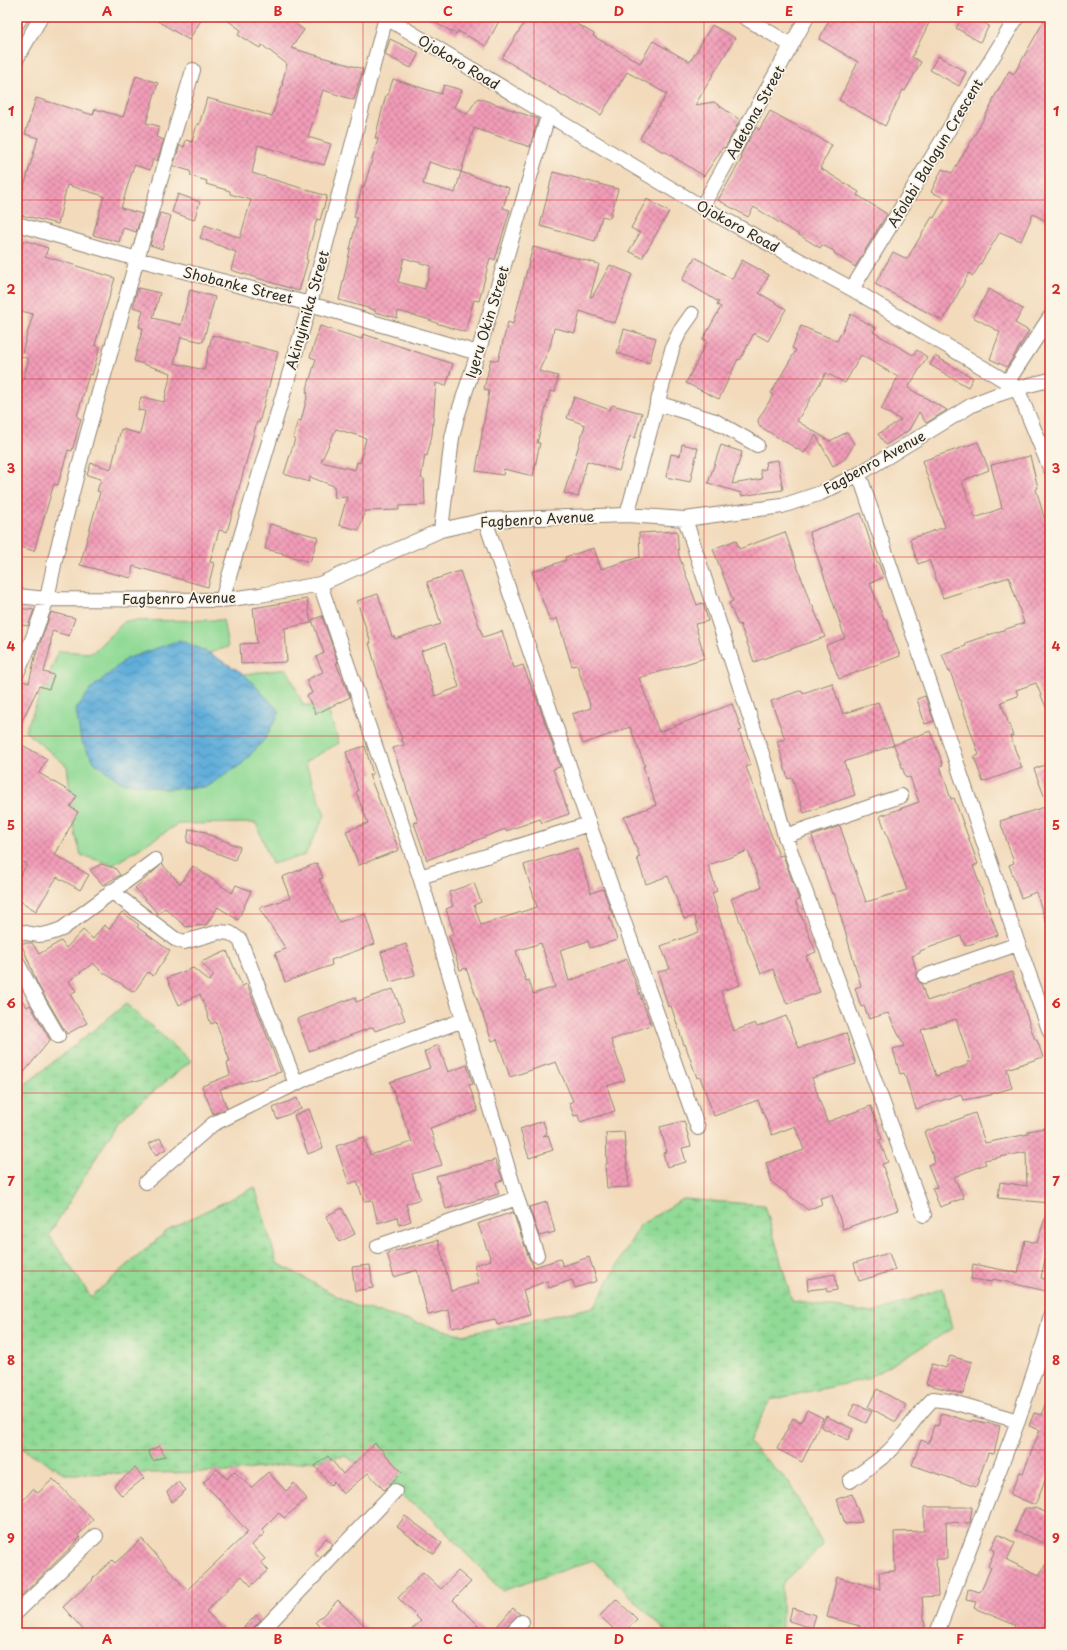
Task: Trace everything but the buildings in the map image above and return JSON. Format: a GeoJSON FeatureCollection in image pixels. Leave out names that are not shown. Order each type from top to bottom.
{"type":"FeatureCollection","features":[{"type":"Feature","properties":{"kind":"street"},"geometry":{"type":"LineString","coordinates":[[17,23],[21,17]]}},
{"type":"Feature","properties":{"kind":"street"},"geometry":{"type":"LineString","coordinates":[[17,58],[41,17]]}},
{"type":"Feature","properties":{"kind":"street","name":"Ojokoro Road"},"geometry":{"type":"LineString","coordinates":[[386,17],[548,116],[702,207],[852,289],[1013,385]]}},
{"type":"Feature","properties":{"kind":"street","name":"Akinyimika Street"},"geometry":{"type":"LineString","coordinates":[[222,600],[310,304],[386,17]]}},
{"type":"Feature","properties":{"kind":"street"},"geometry":{"type":"LineString","coordinates":[[744,17],[791,45]]}},
{"type":"Feature","properties":{"kind":"street","name":"Adetona Street"},"geometry":{"type":"LineString","coordinates":[[702,207],[807,17]]}},
{"type":"Feature","properties":{"kind":"street","name":"Afolabi Balogun Crescent"},"geometry":{"type":"LineString","coordinates":[[852,289],[1017,17]]}},
{"type":"Feature","properties":{"kind":"street"},"geometry":{"type":"LineString","coordinates":[[17,673],[32,640],[47,599],[56,555],[83,450],[137,259],[194,70]]}},
{"type":"Feature","properties":{"kind":"street","name":"Iyeru Okin Street"},"geometry":{"type":"LineString","coordinates":[[441,530],[452,438],[457,417],[478,353],[548,116]]}},
{"type":"Feature","properties":{"kind":"street","name":"Shobanke Street"},"geometry":{"type":"LineString","coordinates":[[17,224],[137,259],[310,304],[478,353]]}},
{"type":"Feature","properties":{"kind":"street"},"geometry":{"type":"LineString","coordinates":[[627,515],[673,346],[680,331],[692,314]]}},
{"type":"Feature","properties":{"kind":"street"},"geometry":{"type":"LineString","coordinates":[[1050,317],[1013,385],[1050,468]]}},
{"type":"Feature","properties":{"kind":"street","name":"Fagbenro Avenue"},"geometry":{"type":"LineString","coordinates":[[17,596],[47,599],[222,600],[320,584],[441,530],[485,520],[627,515],[685,519],[782,506],[821,493],[859,474],[972,405],[1013,385],[1050,380]]}},
{"type":"Feature","properties":{"kind":"street"},"geometry":{"type":"LineString","coordinates":[[657,403],[715,421],[757,445]]}},
{"type":"Feature","properties":{"kind":"street"},"geometry":{"type":"LineString","coordinates":[[859,474],[1018,944],[1050,1032]]}},
{"type":"Feature","properties":{"kind":"street"},"geometry":{"type":"LineString","coordinates":[[685,519],[764,760],[785,836],[924,1215]]}},
{"type":"Feature","properties":{"kind":"street"},"geometry":{"type":"LineString","coordinates":[[485,520],[589,824],[698,1128]]}},
{"type":"Feature","properties":{"kind":"street"},"geometry":{"type":"LineString","coordinates":[[320,584],[420,877],[517,1198],[538,1255]]}},
{"type":"Feature","properties":{"kind":"street"},"geometry":{"type":"LineString","coordinates":[[785,836],[901,796]]}},
{"type":"Feature","properties":{"kind":"street"},"geometry":{"type":"LineString","coordinates":[[420,877],[589,824]]}},
{"type":"Feature","properties":{"kind":"street"},"geometry":{"type":"LineString","coordinates":[[17,931],[34,935],[47,935],[62,929],[111,891],[155,860]]}},
{"type":"Feature","properties":{"kind":"street"},"geometry":{"type":"LineString","coordinates":[[111,891],[175,939],[184,942],[219,932],[230,933],[240,940],[296,1084]]}},
{"type":"Feature","properties":{"kind":"street"},"geometry":{"type":"LineString","coordinates":[[925,976],[1018,944]]}},
{"type":"Feature","properties":{"kind":"street"},"geometry":{"type":"LineString","coordinates":[[17,962],[32,992],[58,1036]]}},
{"type":"Feature","properties":{"kind":"street"},"geometry":{"type":"LineString","coordinates":[[146,1182],[213,1124],[307,1078],[463,1020]]}},
{"type":"Feature","properties":{"kind":"street"},"geometry":{"type":"LineString","coordinates":[[378,1246],[517,1198]]}},
{"type":"Feature","properties":{"kind":"street"},"geometry":{"type":"LineString","coordinates":[[937,1633],[1018,1421],[1046,1336],[1050,1318]]}},
{"type":"Feature","properties":{"kind":"street"},"geometry":{"type":"LineString","coordinates":[[850,1481],[887,1453],[914,1422],[923,1408],[933,1400],[948,1401],[1018,1421]]}},
{"type":"Feature","properties":{"kind":"street"},"geometry":{"type":"LineString","coordinates":[[260,1633],[395,1491]]}},
{"type":"Feature","properties":{"kind":"street"},"geometry":{"type":"LineString","coordinates":[[17,1612],[96,1536]]}},
{"type":"Feature","properties":{"kind":"street"},"geometry":{"type":"LineString","coordinates":[[511,1633],[522,1622]]}},
{"type":"Feature","properties":{"kind":"green space"},"geometry":{"type":"Polygon","coordinates":[[[223,620],[228,647],[209,653],[180,641],[126,659],[280,713],[244,674],[287,669],[303,705],[327,707],[339,743],[305,762],[325,815],[305,855],[272,864],[256,823],[178,824],[113,865],[81,855],[75,833],[67,766],[25,731],[59,651],[92,653],[125,621],[223,620]]]}},
{"type":"Feature","properties":{"kind":"green space"},"geometry":{"type":"Polygon","coordinates":[[[126,1004],[191,1061],[119,1120],[49,1235],[91,1297],[169,1229],[255,1187],[277,1263],[355,1306],[463,1335],[594,1307],[640,1225],[683,1199],[765,1205],[792,1301],[873,1313],[943,1288],[952,1329],[867,1379],[770,1400],[749,1443],[789,1482],[823,1545],[782,1584],[782,1633],[668,1633],[593,1560],[502,1591],[430,1516],[346,1456],[232,1472],[66,1474],[17,1446],[17,1091],[126,1004]]]}},
{"type":"Feature","properties":{"kind":"water"},"geometry":{"type":"Polygon","coordinates":[[[180,640],[209,653],[244,674],[280,712],[265,739],[242,764],[207,787],[165,789],[121,782],[95,763],[81,741],[76,709],[91,689],[126,659],[180,640]]]}}]}
